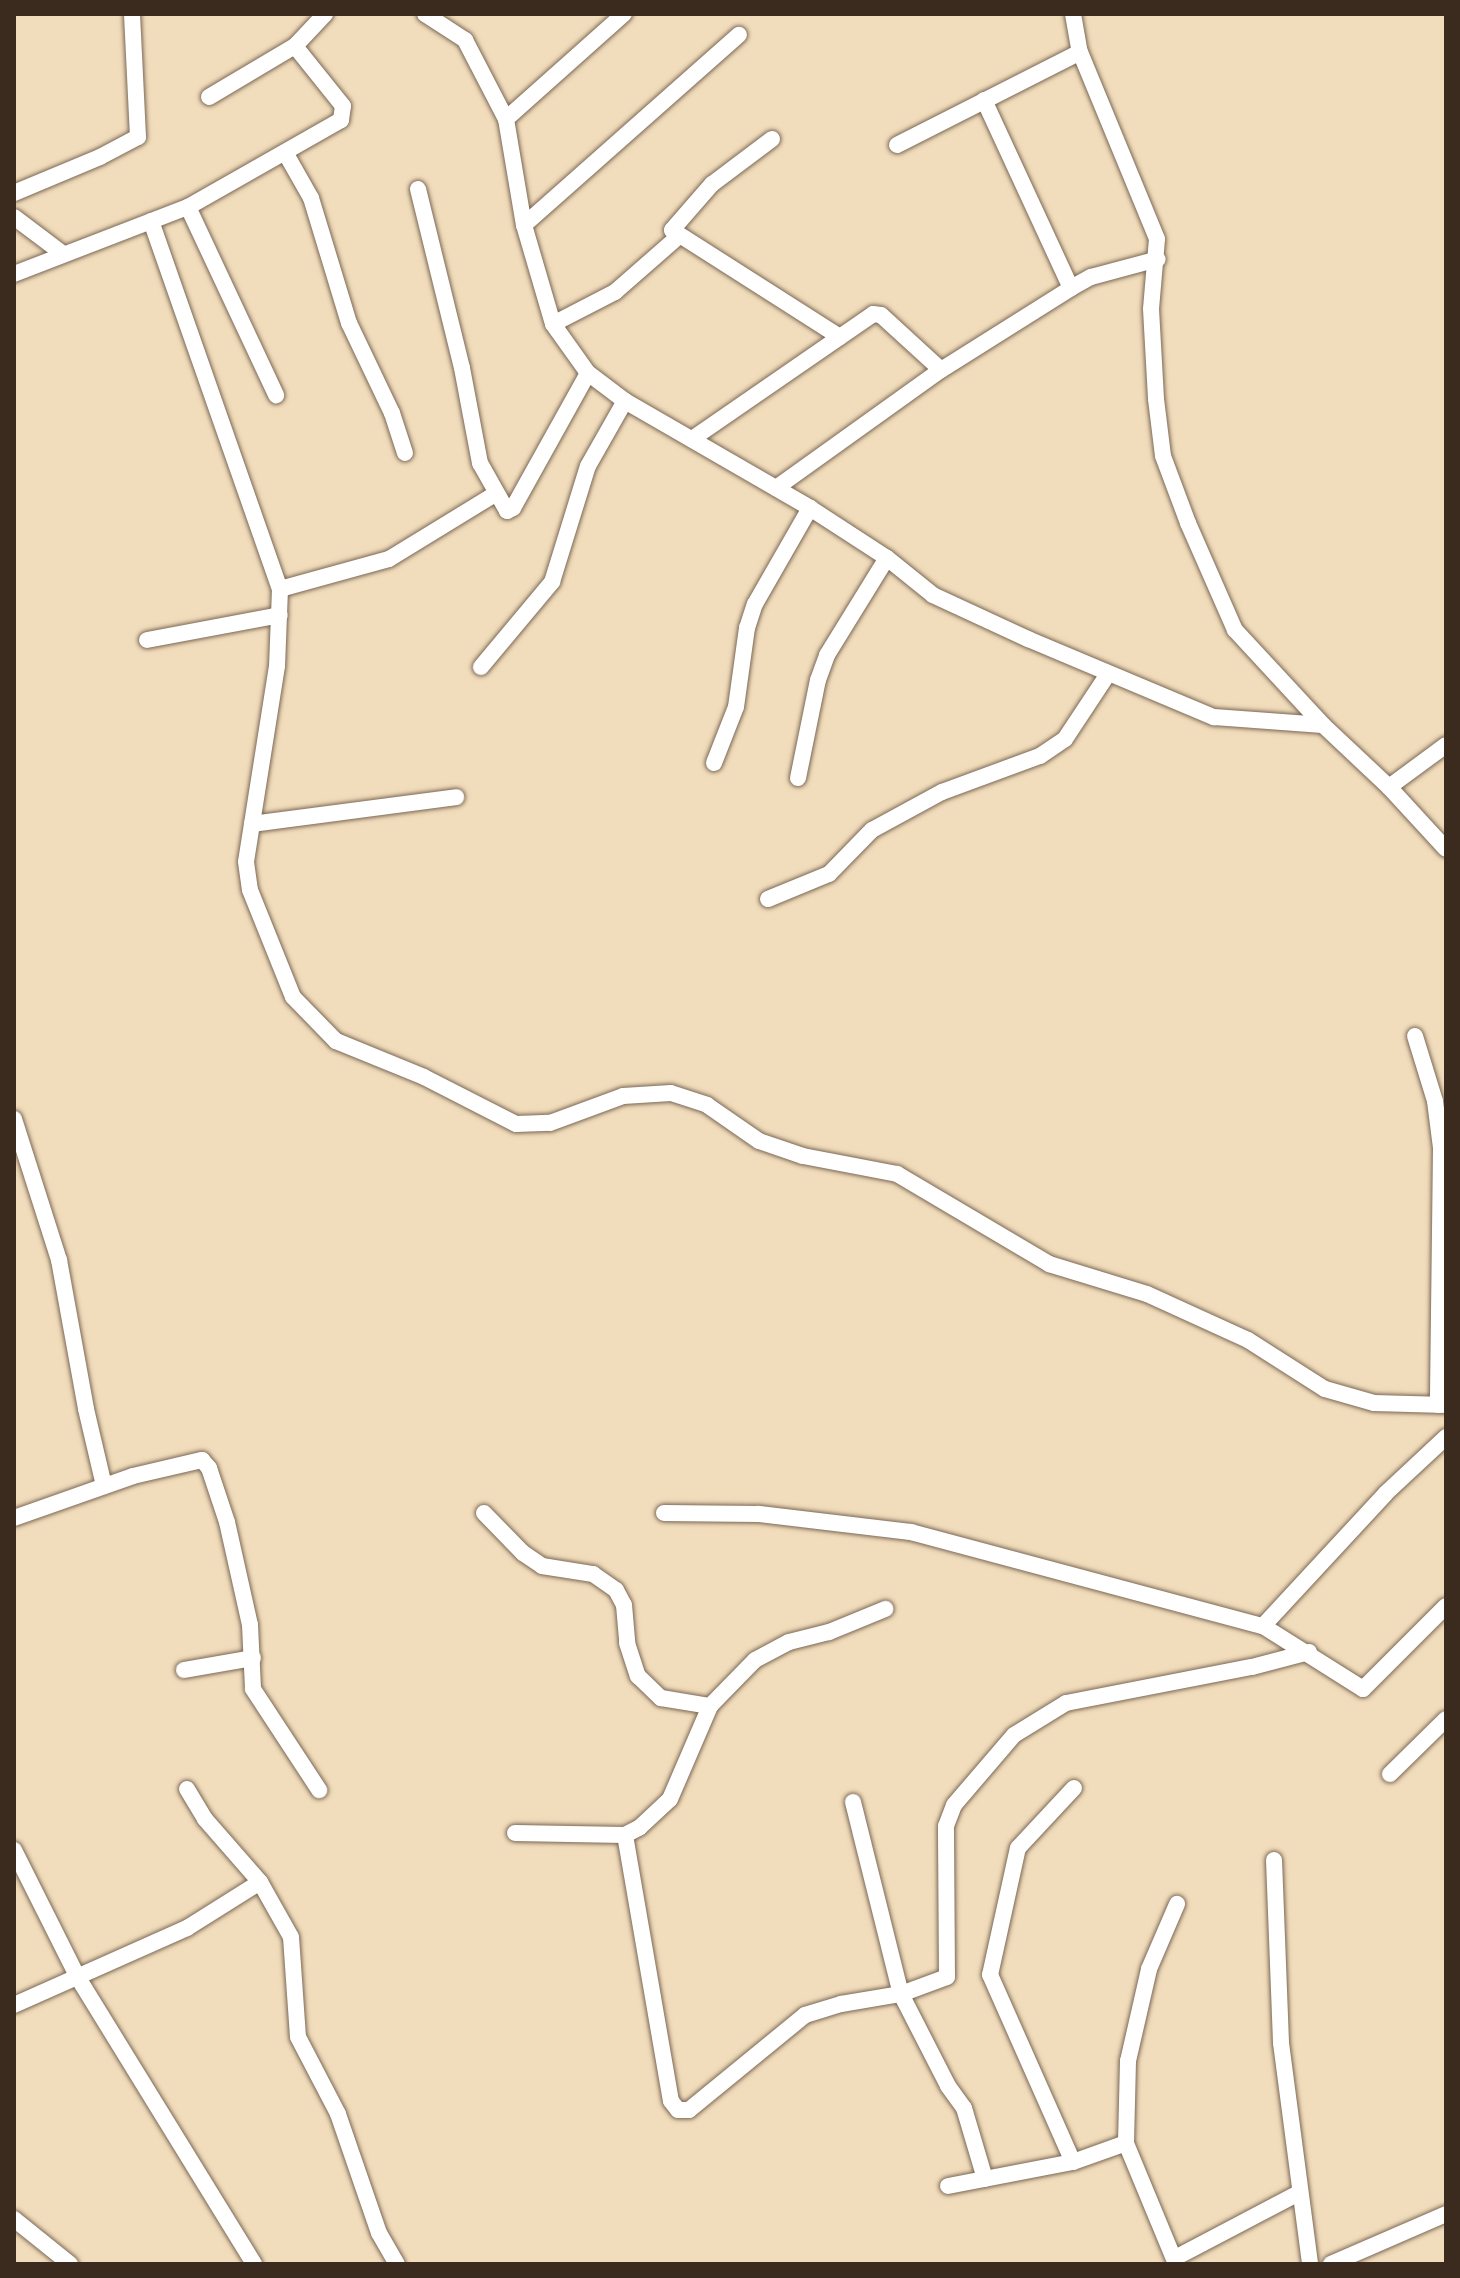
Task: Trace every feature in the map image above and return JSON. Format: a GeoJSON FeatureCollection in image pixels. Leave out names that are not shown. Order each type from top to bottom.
{"type":"FeatureCollection","features":[{"type":"Feature","properties":{"kind":"street"},"geometry":{"type":"LineString","coordinates":[[14,193],[100,157],[138,137],[132,14]]}},
{"type":"Feature","properties":{"kind":"street"},"geometry":{"type":"LineString","coordinates":[[209,97],[295,46],[325,14]]}},
{"type":"Feature","properties":{"kind":"street"},"geometry":{"type":"LineString","coordinates":[[425,14],[465,40],[506,119],[524,225],[553,324],[588,373],[625,401],[810,508],[887,558],[933,595],[1108,674],[1214,717],[1323,725]]}},
{"type":"Feature","properties":{"kind":"street"},"geometry":{"type":"LineString","coordinates":[[506,119],[624,14]]}},
{"type":"Feature","properties":{"kind":"street"},"geometry":{"type":"LineString","coordinates":[[1073,14],[1080,52],[1157,239],[1158,259],[1151,309],[1163,456],[1235,630],[1323,725],[1389,787],[1446,849]]}},
{"type":"Feature","properties":{"kind":"street"},"geometry":{"type":"LineString","coordinates":[[524,225],[739,35]]}},
{"type":"Feature","properties":{"kind":"street"},"geometry":{"type":"LineString","coordinates":[[14,274],[188,207],[341,120],[345,114],[343,106],[295,46]]}},
{"type":"Feature","properties":{"kind":"street"},"geometry":{"type":"LineString","coordinates":[[897,145],[1080,52]]}},
{"type":"Feature","properties":{"kind":"street"},"geometry":{"type":"LineString","coordinates":[[984,100],[1071,288]]}},
{"type":"Feature","properties":{"kind":"street"},"geometry":{"type":"LineString","coordinates":[[772,139],[712,184],[672,227],[679,236],[840,337]]}},
{"type":"Feature","properties":{"kind":"street"},"geometry":{"type":"LineString","coordinates":[[286,154],[311,198],[349,323],[392,413],[405,453]]}},
{"type":"Feature","properties":{"kind":"street"},"geometry":{"type":"LineString","coordinates":[[418,189],[462,368],[480,463],[507,511],[513,508],[588,373]]}},
{"type":"Feature","properties":{"kind":"street"},"geometry":{"type":"LineString","coordinates":[[188,207],[276,395]]}},
{"type":"Feature","properties":{"kind":"street"},"geometry":{"type":"LineString","coordinates":[[14,217],[62,253]]}},
{"type":"Feature","properties":{"kind":"street"},"geometry":{"type":"LineString","coordinates":[[151,221],[280,589],[277,666],[246,862],[250,890],[293,997],[336,1041],[424,1077],[516,1124],[550,1123],[623,1096],[671,1093],[707,1105],[759,1141],[803,1156],[897,1174],[1049,1264],[1147,1294],[1248,1340],[1325,1389],[1374,1403],[1442,1405],[1441,1148],[1435,1101],[1415,1036]]}},
{"type":"Feature","properties":{"kind":"street"},"geometry":{"type":"LineString","coordinates":[[553,324],[615,292],[679,236]]}},
{"type":"Feature","properties":{"kind":"street"},"geometry":{"type":"LineString","coordinates":[[776,488],[941,370],[1071,288],[1091,277],[1158,259]]}},
{"type":"Feature","properties":{"kind":"street"},"geometry":{"type":"LineString","coordinates":[[692,439],[877,313],[941,370]]}},
{"type":"Feature","properties":{"kind":"street"},"geometry":{"type":"LineString","coordinates":[[481,667],[552,582],[588,466],[625,401]]}},
{"type":"Feature","properties":{"kind":"street"},"geometry":{"type":"LineString","coordinates":[[280,589],[389,559],[495,494]]}},
{"type":"Feature","properties":{"kind":"street"},"geometry":{"type":"LineString","coordinates":[[714,763],[736,707],[747,628],[755,604],[810,508]]}},
{"type":"Feature","properties":{"kind":"street"},"geometry":{"type":"LineString","coordinates":[[798,778],[818,680],[827,655],[887,558]]}},
{"type":"Feature","properties":{"kind":"street"},"geometry":{"type":"LineString","coordinates":[[147,640],[280,615]]}},
{"type":"Feature","properties":{"kind":"street"},"geometry":{"type":"LineString","coordinates":[[768,899],[829,874],[872,830],[942,792],[1040,756],[1065,739],[1108,674]]}},
{"type":"Feature","properties":{"kind":"street"},"geometry":{"type":"LineString","coordinates":[[1389,787],[1446,745]]}},
{"type":"Feature","properties":{"kind":"street"},"geometry":{"type":"LineString","coordinates":[[252,824],[456,797]]}},
{"type":"Feature","properties":{"kind":"street"},"geometry":{"type":"LineString","coordinates":[[14,1119],[59,1260],[86,1409],[104,1486]]}},
{"type":"Feature","properties":{"kind":"street"},"geometry":{"type":"LineString","coordinates":[[1263,1626],[1386,1493],[1446,1437]]}},
{"type":"Feature","properties":{"kind":"street"},"geometry":{"type":"LineString","coordinates":[[14,1518],[104,1486],[192,1460],[202,1460],[209,1468],[227,1522],[250,1625],[253,1689],[319,1790]]}},
{"type":"Feature","properties":{"kind":"street"},"geometry":{"type":"LineString","coordinates":[[484,1513],[523,1553],[542,1566],[593,1574],[616,1590],[624,1605],[627,1643],[638,1676],[661,1698],[710,1706]]}},
{"type":"Feature","properties":{"kind":"street"},"geometry":{"type":"LineString","coordinates":[[664,1513],[759,1514],[911,1532],[1263,1626],[1309,1652],[1363,1689],[1446,1606]]}},
{"type":"Feature","properties":{"kind":"street"},"geometry":{"type":"LineString","coordinates":[[515,1833],[625,1835],[639,1828],[670,1799],[710,1706],[755,1660],[789,1642],[829,1632],[885,1609]]}},
{"type":"Feature","properties":{"kind":"street"},"geometry":{"type":"LineString","coordinates":[[625,1835],[671,2101],[678,2110],[689,2110],[805,2015],[841,2004],[901,1994],[940,1982],[950,1971],[946,1826],[954,1805],[1014,1735],[1066,1703],[1252,1667],[1309,1652]]}},
{"type":"Feature","properties":{"kind":"street"},"geometry":{"type":"LineString","coordinates":[[184,1670],[253,1658]]}},
{"type":"Feature","properties":{"kind":"street"},"geometry":{"type":"LineString","coordinates":[[1390,1774],[1446,1719]]}},
{"type":"Feature","properties":{"kind":"street"},"geometry":{"type":"LineString","coordinates":[[1073,2162],[990,1975],[1002,1905],[1018,1848],[1074,1788]]}},
{"type":"Feature","properties":{"kind":"street"},"geometry":{"type":"LineString","coordinates":[[187,1789],[205,1819],[260,1882],[291,1937],[298,2037],[338,2114],[379,2233],[397,2264]]}},
{"type":"Feature","properties":{"kind":"street"},"geometry":{"type":"LineString","coordinates":[[853,1802],[901,1994],[948,2086],[964,2108],[985,2179]]}},
{"type":"Feature","properties":{"kind":"street"},"geometry":{"type":"LineString","coordinates":[[14,1850],[77,1976],[254,2264]]}},
{"type":"Feature","properties":{"kind":"street"},"geometry":{"type":"LineString","coordinates":[[1274,1860],[1281,2043],[1310,2264]]}},
{"type":"Feature","properties":{"kind":"street"},"geometry":{"type":"LineString","coordinates":[[14,2005],[187,1928],[260,1882]]}},
{"type":"Feature","properties":{"kind":"street"},"geometry":{"type":"LineString","coordinates":[[1177,1904],[1149,1969],[1128,2061],[1126,2143],[1176,2261],[1299,2193]]}},
{"type":"Feature","properties":{"kind":"street"},"geometry":{"type":"LineString","coordinates":[[948,2186],[1073,2162],[1126,2143]]}},
{"type":"Feature","properties":{"kind":"street"},"geometry":{"type":"LineString","coordinates":[[1331,2264],[1371,2248],[1411,2226],[1446,2214]]}},
{"type":"Feature","properties":{"kind":"street"},"geometry":{"type":"LineString","coordinates":[[14,2219],[70,2264]]}}]}
